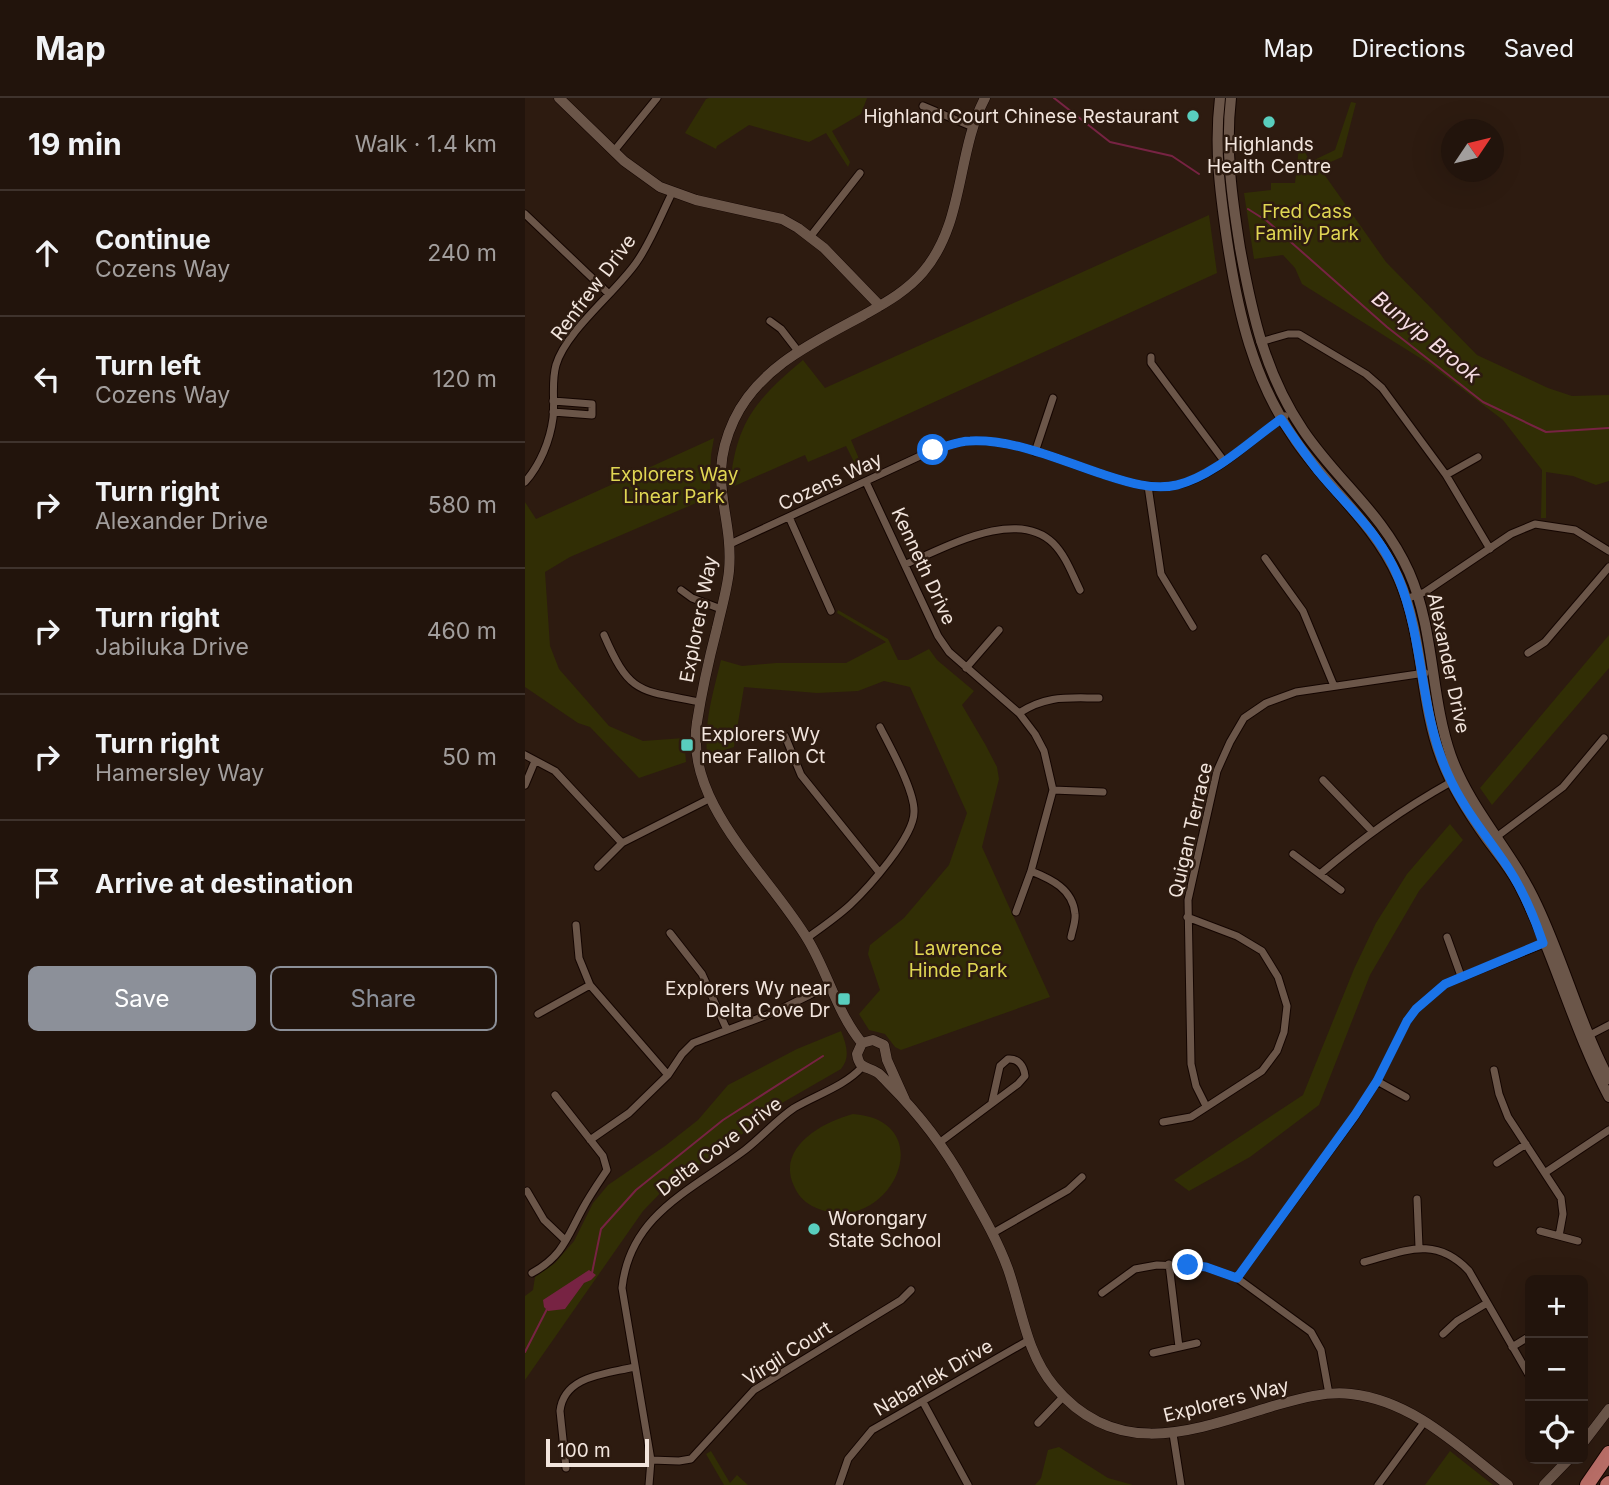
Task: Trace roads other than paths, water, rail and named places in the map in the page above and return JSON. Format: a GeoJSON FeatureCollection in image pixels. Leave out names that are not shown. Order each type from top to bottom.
{"type":"FeatureCollection","features":[{"type":"Feature","properties":{"kind":"highway"},"geometry":{"type":"LineString","coordinates":[[1587,1485],[1609,1453]]}},
{"type":"Feature","properties":{"kind":"main road","name":"Alexander Drive"},"geometry":{"type":"LineString","coordinates":[[1220,98],[1217,133],[1219,188],[1235,294],[1252,359],[1281,419],[1319,472],[1366,523],[1391,563],[1406,599],[1416,637],[1433,731],[1451,782],[1470,816],[1493,840],[1527,885],[1609,1097]]}},
{"type":"Feature","properties":{"kind":"main road","name":"Alexander Drive"},"geometry":{"type":"LineString","coordinates":[[1231,98],[1228,151],[1231,191],[1250,306],[1260,342],[1276,384],[1291,412],[1317,449],[1385,529],[1409,572],[1427,627],[1442,723],[1455,765],[1493,840]]}},
{"type":"Feature","properties":{"kind":"main road","name":"Alexander Drive"},"geometry":{"type":"LineString","coordinates":[[1586,1037],[1609,1079]]}},
{"type":"Feature","properties":{"kind":"street"},"geometry":{"type":"LineString","coordinates":[[559,98],[614,150],[660,187],[740,211],[782,219],[810,237],[880,306]]}},
{"type":"Feature","properties":{"kind":"street"},"geometry":{"type":"LineString","coordinates":[[614,150],[657,98]]}},
{"type":"Feature","properties":{"kind":"street","name":"Explorers Way"},"geometry":{"type":"LineString","coordinates":[[862,1043],[852,1030],[807,939],[709,799],[696,756],[695,732],[700,702],[729,573],[730,544],[720,484],[722,456],[739,411],[755,389],[778,366],[798,351],[880,306],[915,281],[930,263],[943,242],[973,127],[985,98]]}},
{"type":"Feature","properties":{"kind":"street"},"geometry":{"type":"LineString","coordinates":[[923,106],[973,127]]}},
{"type":"Feature","properties":{"kind":"street"},"geometry":{"type":"LineString","coordinates":[[810,237],[860,173]]}},
{"type":"Feature","properties":{"kind":"street","name":"Renfrew Drive"},"geometry":{"type":"LineString","coordinates":[[525,482],[538,464],[547,442],[553,412],[552,385],[557,362],[569,341],[636,264],[673,191]]}},
{"type":"Feature","properties":{"kind":"street"},"geometry":{"type":"LineString","coordinates":[[525,214],[609,295]]}},
{"type":"Feature","properties":{"kind":"street"},"geometry":{"type":"LineString","coordinates":[[769,321],[781,329],[798,351]]}},
{"type":"Feature","properties":{"kind":"street"},"geometry":{"type":"LineString","coordinates":[[1260,342],[1288,334],[1299,334],[1366,374],[1383,388],[1446,475],[1490,549]]}},
{"type":"Feature","properties":{"kind":"street"},"geometry":{"type":"LineString","coordinates":[[1151,357],[1151,363],[1224,461]]}},
{"type":"Feature","properties":{"kind":"street"},"geometry":{"type":"LineString","coordinates":[[1035,452],[1053,398]]}},
{"type":"Feature","properties":{"kind":"street"},"geometry":{"type":"LineString","coordinates":[[553,401],[592,404],[592,415],[553,412]]}},
{"type":"Feature","properties":{"kind":"street","name":"Cozens Way"},"geometry":{"type":"LineString","coordinates":[[730,544],[933,450],[966,440],[992,441],[1035,452],[1133,484],[1177,485],[1224,461],[1291,412]]}},
{"type":"Feature","properties":{"kind":"street"},"geometry":{"type":"LineString","coordinates":[[1446,475],[1478,457]]}},
{"type":"Feature","properties":{"kind":"street","name":"Kenneth Drive"},"geometry":{"type":"LineString","coordinates":[[866,482],[938,636],[949,652],[1019,713],[1044,751],[1053,790],[1031,871],[1016,912]]}},
{"type":"Feature","properties":{"kind":"street"},"geometry":{"type":"LineString","coordinates":[[1148,486],[1161,574],[1193,627]]}},
{"type":"Feature","properties":{"kind":"street"},"geometry":{"type":"LineString","coordinates":[[789,517],[831,611]]}},
{"type":"Feature","properties":{"kind":"street"},"geometry":{"type":"LineString","coordinates":[[1406,599],[1417,595],[1511,534],[1535,524],[1575,530],[1609,551]]}},
{"type":"Feature","properties":{"kind":"street"},"geometry":{"type":"LineString","coordinates":[[906,564],[992,530],[1014,529],[1037,533],[1052,542],[1064,556],[1080,590]]}},
{"type":"Feature","properties":{"kind":"street"},"geometry":{"type":"LineString","coordinates":[[1265,558],[1303,611],[1334,686]]}},
{"type":"Feature","properties":{"kind":"street"},"geometry":{"type":"LineString","coordinates":[[1528,653],[1545,642],[1609,567]]}},
{"type":"Feature","properties":{"kind":"street"},"geometry":{"type":"LineString","coordinates":[[681,590],[692,598],[721,609]]}},
{"type":"Feature","properties":{"kind":"street"},"geometry":{"type":"LineString","coordinates":[[967,668],[999,630]]}},
{"type":"Feature","properties":{"kind":"street"},"geometry":{"type":"LineString","coordinates":[[604,635],[623,673],[638,687],[653,693],[700,702]]}},
{"type":"Feature","properties":{"kind":"street","name":"Quigan Terrace"},"geometry":{"type":"LineString","coordinates":[[1206,1106],[1196,1086],[1191,1064],[1188,900],[1217,771],[1244,718],[1266,703],[1296,692],[1434,671]]}},
{"type":"Feature","properties":{"kind":"street"},"geometry":{"type":"LineString","coordinates":[[1019,713],[1048,699],[1099,698]]}},
{"type":"Feature","properties":{"kind":"street"},"geometry":{"type":"LineString","coordinates":[[807,939],[850,905],[879,872],[911,827],[914,813],[912,797],[880,727]]}},
{"type":"Feature","properties":{"kind":"street"},"geometry":{"type":"LineString","coordinates":[[785,736],[801,775],[879,872]]}},
{"type":"Feature","properties":{"kind":"street"},"geometry":{"type":"LineString","coordinates":[[1493,840],[1563,787],[1604,738]]}},
{"type":"Feature","properties":{"kind":"street"},"geometry":{"type":"LineString","coordinates":[[525,755],[555,771],[622,843]]}},
{"type":"Feature","properties":{"kind":"street"},"geometry":{"type":"LineString","coordinates":[[525,785],[535,761]]}},
{"type":"Feature","properties":{"kind":"street"},"geometry":{"type":"LineString","coordinates":[[1323,780],[1372,831]]}},
{"type":"Feature","properties":{"kind":"street"},"geometry":{"type":"LineString","coordinates":[[1320,874],[1372,831],[1451,782]]}},
{"type":"Feature","properties":{"kind":"street"},"geometry":{"type":"LineString","coordinates":[[1053,790],[1103,792]]}},
{"type":"Feature","properties":{"kind":"street"},"geometry":{"type":"LineString","coordinates":[[598,867],[622,843],[709,799]]}},
{"type":"Feature","properties":{"kind":"street"},"geometry":{"type":"LineString","coordinates":[[1293,854],[1341,890]]}},
{"type":"Feature","properties":{"kind":"street"},"geometry":{"type":"LineString","coordinates":[[1031,871],[1061,886],[1070,898],[1075,914],[1071,937]]}},
{"type":"Feature","properties":{"kind":"street"},"geometry":{"type":"LineString","coordinates":[[1163,1122],[1191,1117],[1262,1071],[1277,1051],[1284,1032],[1287,1006],[1278,977],[1262,951],[1237,936],[1187,917]]}},
{"type":"Feature","properties":{"kind":"street"},"geometry":{"type":"LineString","coordinates":[[576,925],[579,958],[590,985],[668,1075]]}},
{"type":"Feature","properties":{"kind":"street"},"geometry":{"type":"LineString","coordinates":[[670,933],[702,974],[727,1030]]}},
{"type":"Feature","properties":{"kind":"street"},"geometry":{"type":"LineString","coordinates":[[1447,937],[1461,976]]}},
{"type":"Feature","properties":{"kind":"street"},"geometry":{"type":"LineString","coordinates":[[1237,1278],[1349,1124],[1377,1081],[1407,1021],[1416,1009],[1433,992],[1461,976],[1548,942]]}},
{"type":"Feature","properties":{"kind":"street"},"geometry":{"type":"LineString","coordinates":[[538,1014],[590,985]]}},
{"type":"Feature","properties":{"kind":"street"},"geometry":{"type":"LineString","coordinates":[[590,1140],[629,1113],[668,1075],[681,1054],[693,1043],[775,1012],[830,985]]}},
{"type":"Feature","properties":{"kind":"street"},"geometry":{"type":"LineString","coordinates":[[1586,1037],[1609,1025]]}},
{"type":"Feature","properties":{"kind":"street","name":"Explorers Way"},"geometry":{"type":"LineString","coordinates":[[862,1043],[873,1040],[883,1044],[905,1100]]}},
{"type":"Feature","properties":{"kind":"street","name":"Explorers Way"},"geometry":{"type":"LineString","coordinates":[[862,1043],[857,1060],[863,1067]]}},
{"type":"Feature","properties":{"kind":"street"},"geometry":{"type":"LineString","coordinates":[[863,1067],[875,1070],[887,1059]]}},
{"type":"Feature","properties":{"kind":"street"},"geometry":{"type":"LineString","coordinates":[[939,1143],[1022,1080],[1025,1071],[1018,1061],[1008,1059],[1000,1066],[992,1102]]}},
{"type":"Feature","properties":{"kind":"street","name":"Delta Cove Drive"},"geometry":{"type":"LineString","coordinates":[[649,1485],[651,1460],[622,1288],[624,1265],[658,1213],[680,1194],[746,1149],[782,1117],[851,1078],[863,1067]]}},
{"type":"Feature","properties":{"kind":"street","name":"Explorers Way"},"geometry":{"type":"LineString","coordinates":[[875,1070],[905,1100],[939,1143],[993,1233],[1008,1270],[1029,1340],[1045,1375],[1063,1397],[1089,1417],[1131,1432],[1173,1434],[1296,1400],[1329,1394],[1375,1398],[1399,1406],[1425,1421],[1508,1485]]}},
{"type":"Feature","properties":{"kind":"street"},"geometry":{"type":"LineString","coordinates":[[1494,1070],[1504,1109],[1562,1200],[1559,1236]]}},
{"type":"Feature","properties":{"kind":"street"},"geometry":{"type":"LineString","coordinates":[[1377,1081],[1406,1097]]}},
{"type":"Feature","properties":{"kind":"street"},"geometry":{"type":"LineString","coordinates":[[532,1273],[548,1264],[565,1241],[582,1208],[607,1170],[603,1156],[555,1095]]}},
{"type":"Feature","properties":{"kind":"street"},"geometry":{"type":"LineString","coordinates":[[1546,1172],[1609,1130]]}},
{"type":"Feature","properties":{"kind":"street"},"geometry":{"type":"LineString","coordinates":[[1497,1163],[1526,1144]]}},
{"type":"Feature","properties":{"kind":"street"},"geometry":{"type":"LineString","coordinates":[[993,1233],[1068,1190],[1082,1177]]}},
{"type":"Feature","properties":{"kind":"street"},"geometry":{"type":"LineString","coordinates":[[527,1191],[544,1220],[565,1241]]}},
{"type":"Feature","properties":{"kind":"street"},"geometry":{"type":"LineString","coordinates":[[1417,1199],[1419,1247]]}},
{"type":"Feature","properties":{"kind":"street"},"geometry":{"type":"LineString","coordinates":[[1540,1231],[1578,1241]]}},
{"type":"Feature","properties":{"kind":"street"},"geometry":{"type":"LineString","coordinates":[[1364,1262],[1419,1247],[1435,1250],[1458,1260],[1469,1271],[1525,1369]]}},
{"type":"Feature","properties":{"kind":"street"},"geometry":{"type":"LineString","coordinates":[[1169,1264],[1179,1347]]}},
{"type":"Feature","properties":{"kind":"street"},"geometry":{"type":"LineString","coordinates":[[1103,1293],[1135,1269],[1169,1264],[1206,1267],[1237,1278],[1311,1332],[1321,1350],[1329,1394]]}},
{"type":"Feature","properties":{"kind":"street","name":"Virgil Court"},"geometry":{"type":"LineString","coordinates":[[651,1460],[691,1459],[754,1391],[901,1300],[911,1290]]}},
{"type":"Feature","properties":{"kind":"street"},"geometry":{"type":"LineString","coordinates":[[1443,1334],[1457,1321],[1487,1303]]}},
{"type":"Feature","properties":{"kind":"street"},"geometry":{"type":"LineString","coordinates":[[1512,1347],[1527,1338]]}},
{"type":"Feature","properties":{"kind":"street","name":"Nabarlek Drive"},"geometry":{"type":"LineString","coordinates":[[839,1485],[848,1459],[872,1430],[1029,1340]]}},
{"type":"Feature","properties":{"kind":"street"},"geometry":{"type":"LineString","coordinates":[[1153,1353],[1197,1343]]}},
{"type":"Feature","properties":{"kind":"street"},"geometry":{"type":"LineString","coordinates":[[566,1468],[560,1411],[566,1394],[581,1380],[634,1367]]}},
{"type":"Feature","properties":{"kind":"street"},"geometry":{"type":"LineString","coordinates":[[1038,1423],[1063,1397]]}},
{"type":"Feature","properties":{"kind":"street"},"geometry":{"type":"LineString","coordinates":[[923,1402],[968,1485]]}},
{"type":"Feature","properties":{"kind":"street"},"geometry":{"type":"LineString","coordinates":[[1588,1434],[1609,1409]]}},
{"type":"Feature","properties":{"kind":"street"},"geometry":{"type":"LineString","coordinates":[[1378,1485],[1425,1421]]}},
{"type":"Feature","properties":{"kind":"street"},"geometry":{"type":"LineString","coordinates":[[1173,1434],[1181,1485]]}},
{"type":"Feature","properties":{"kind":"street"},"geometry":{"type":"LineString","coordinates":[[1544,1485],[1564,1464]]}},
{"type":"Feature","properties":{"kind":"waterway","name":"Bunyip Brook"},"geometry":{"type":"LineString","coordinates":[[1054,98],[1110,142],[1172,156],[1199,174]]}},
{"type":"Feature","properties":{"kind":"waterway","name":"Bunyip Brook"},"geometry":{"type":"LineString","coordinates":[[1248,209],[1267,221],[1387,327],[1483,402],[1546,432],[1609,428]]}},
{"type":"Feature","properties":{"kind":"waterway"},"geometry":{"type":"LineString","coordinates":[[592,1273],[601,1229],[636,1190],[723,1120],[823,1056]]}},
{"type":"Feature","properties":{"kind":"waterway"},"geometry":{"type":"LineString","coordinates":[[525,1352],[547,1309]]}},
{"type":"Feature","properties":{"kind":"place","name":"Highland Court Chinese Restaurant"},"geometry":{"type":"Point","coordinates":[1193,116]}},
{"type":"Feature","properties":{"kind":"place","name":"Highlands Health Centre"},"geometry":{"type":"Point","coordinates":[1269,122]}},
{"type":"Feature","properties":{"kind":"place","name":"Explorers Wy near Fallon Ct"},"geometry":{"type":"Point","coordinates":[687,745]}},
{"type":"Feature","properties":{"kind":"place","name":"Explorers Wy near Delta Cove Dr"},"geometry":{"type":"Point","coordinates":[844,999]}},
{"type":"Feature","properties":{"kind":"place","name":"Worongary State School"},"geometry":{"type":"Point","coordinates":[814,1229]}},
{"type":"Feature","properties":{"kind":"park label","name":"Fred Cass Family Park"},"geometry":{"type":"Point","coordinates":[1307,222]}},
{"type":"Feature","properties":{"kind":"park label","name":"Explorers Way Linear Park"},"geometry":{"type":"Point","coordinates":[674,485]}},
{"type":"Feature","properties":{"kind":"park label","name":"Lawrence Hinde Park"},"geometry":{"type":"Point","coordinates":[958,959]}}]}
